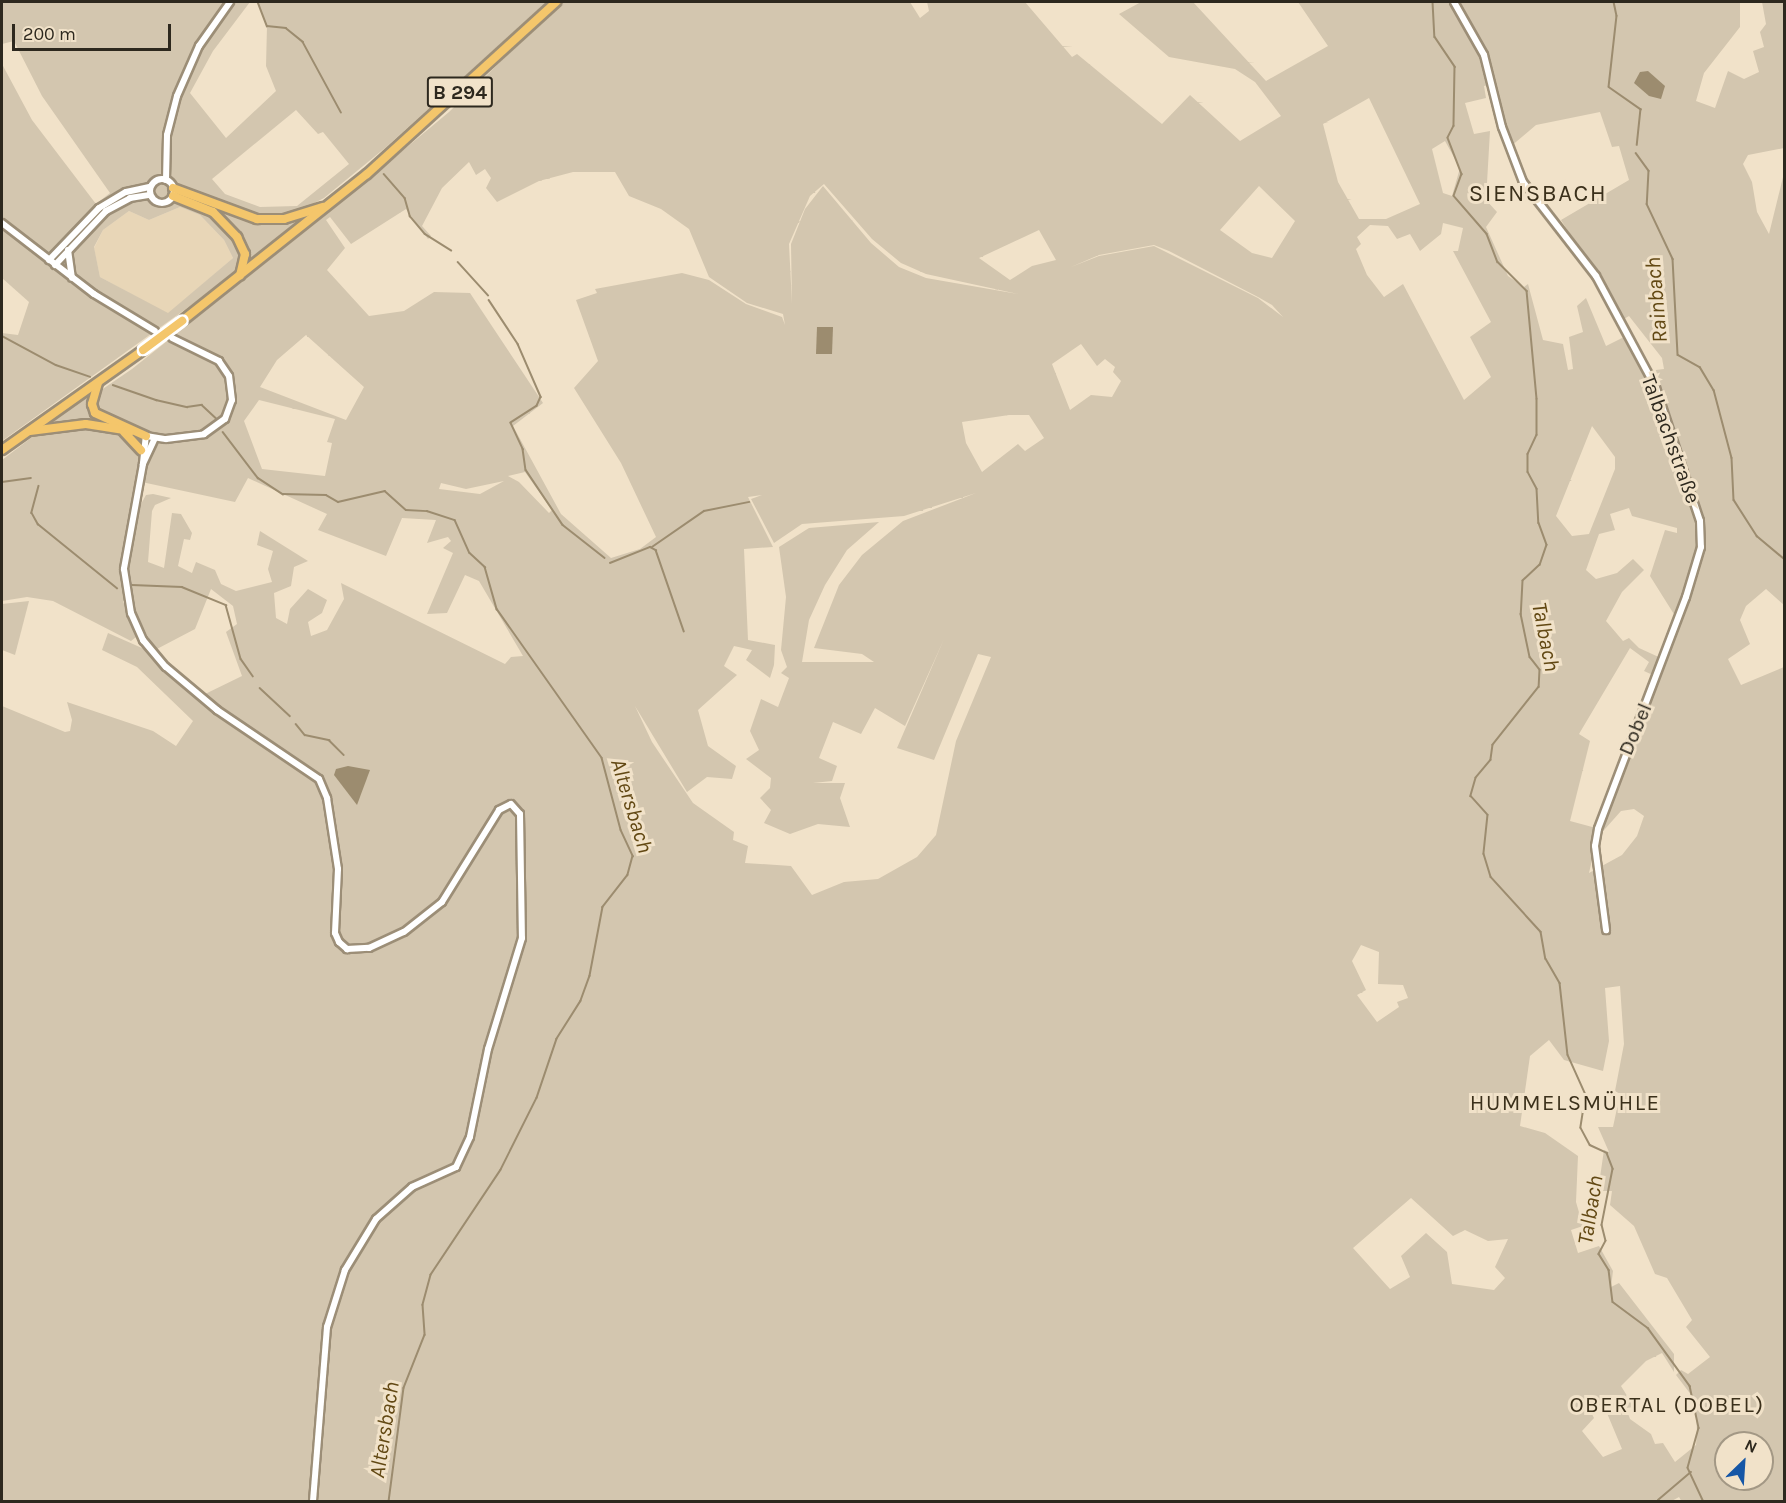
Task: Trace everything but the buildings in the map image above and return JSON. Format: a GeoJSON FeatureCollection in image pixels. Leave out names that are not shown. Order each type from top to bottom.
{"type":"FeatureCollection","features":[{"type":"Feature","properties":{"kind":"highway","name":"B 294"},"geometry":{"type":"LineString","coordinates":[[2,450],[143,351],[239,278],[329,205],[553,4]]}},
{"type":"Feature","properties":{"kind":"highway"},"geometry":{"type":"LineString","coordinates":[[173,192],[257,219],[284,219],[329,205]]}},
{"type":"Feature","properties":{"kind":"highway"},"geometry":{"type":"LineString","coordinates":[[173,192],[213,212],[242,243],[245,259],[239,278]]}},
{"type":"Feature","properties":{"kind":"highway"},"geometry":{"type":"LineString","coordinates":[[98,383],[92,404],[95,413],[127,431],[141,450]]}},
{"type":"Feature","properties":{"kind":"highway"},"geometry":{"type":"LineString","coordinates":[[29,431],[86,423],[150,437]]}},
{"type":"Feature","properties":{"kind":"street"},"geometry":{"type":"LineString","coordinates":[[49,260],[99,208],[126,192],[150,187],[158,179],[164,163],[172,111],[186,73],[230,2]]}},
{"type":"Feature","properties":{"kind":"street","name":"Talbachstraße"},"geometry":{"type":"LineString","coordinates":[[1454,2],[1484,55],[1513,162],[1596,276],[1630,334],[1664,405],[1700,533]]}},
{"type":"Feature","properties":{"kind":"street"},"geometry":{"type":"LineString","coordinates":[[150,187],[150,195],[160,204],[173,192],[166,180],[164,163]]}},
{"type":"Feature","properties":{"kind":"street"},"geometry":{"type":"LineString","coordinates":[[158,179],[166,180]]}},
{"type":"Feature","properties":{"kind":"street"},"geometry":{"type":"LineString","coordinates":[[55,265],[112,207],[150,195]]}},
{"type":"Feature","properties":{"kind":"street"},"geometry":{"type":"LineString","coordinates":[[2,223],[94,294],[154,331]]}},
{"type":"Feature","properties":{"kind":"street"},"geometry":{"type":"LineString","coordinates":[[68,250],[72,278]]}},
{"type":"Feature","properties":{"kind":"street"},"geometry":{"type":"LineString","coordinates":[[150,437],[188,438],[212,430],[225,418],[232,400],[229,376],[219,361],[172,338]]}},
{"type":"Feature","properties":{"kind":"street"},"geometry":{"type":"LineString","coordinates":[[144,464],[141,450],[150,437]]}},
{"type":"Feature","properties":{"kind":"street"},"geometry":{"type":"LineString","coordinates":[[150,437],[124,569],[131,613],[143,640],[166,666],[217,710],[319,779],[327,798],[338,869],[335,933],[339,942],[347,949],[369,948],[404,932],[442,902],[499,810],[511,804],[520,814],[522,938],[482,1074],[470,1137],[456,1167],[412,1187],[376,1219],[345,1270],[327,1327],[313,1502]]}},
{"type":"Feature","properties":{"kind":"street","name":"Dobel"},"geometry":{"type":"LineString","coordinates":[[1605,930],[1595,846],[1598,829],[1686,597],[1701,547],[1700,533]]}},
{"type":"Feature","properties":{"kind":"shaded area"},"geometry":{"type":"Polygon","coordinates":[[[2,2],[250,2],[213,51],[190,93],[226,138],[276,91],[266,66],[267,26],[258,2],[547,2],[385,148],[324,198],[299,211],[302,220],[247,265],[2,441],[2,333],[18,335],[29,302],[2,278],[2,64],[32,120],[96,204],[110,193],[42,96],[14,41],[2,44],[2,2]],[[296,110],[212,179],[225,194],[260,207],[297,206],[349,164],[323,132],[318,134],[296,110]],[[180,207],[149,220],[129,211],[103,230],[94,247],[100,277],[168,313],[233,258],[224,240],[200,215],[180,207]]]}},
{"type":"Feature","properties":{"kind":"shaded area"},"geometry":{"type":"Polygon","coordinates":[[[562,2],[910,2],[920,18],[929,11],[927,2],[1025,2],[1072,57],[1077,54],[1162,124],[1190,95],[1240,141],[1281,116],[1255,82],[1235,69],[1169,57],[1119,14],[1141,2],[1193,2],[1266,81],[1328,46],[1298,2],[1740,2],[1740,27],[1704,73],[1696,101],[1715,108],[1728,71],[1744,79],[1759,72],[1753,51],[1764,47],[1760,32],[1766,24],[1762,2],[1784,2],[1784,148],[1748,155],[1743,164],[1752,182],[1757,212],[1769,234],[1784,173],[1784,605],[1766,589],[1746,606],[1740,620],[1750,644],[1728,659],[1741,685],[1784,667],[1784,1501],[1682,1502],[1679,1497],[1670,1502],[2,1502],[2,706],[65,732],[70,731],[72,720],[67,702],[153,731],[176,746],[193,721],[137,667],[102,650],[108,633],[151,652],[201,696],[242,676],[226,632],[237,624],[233,606],[211,589],[195,629],[155,650],[129,601],[123,601],[136,637],[131,641],[53,601],[27,597],[2,601],[2,460],[90,393],[91,397],[132,369],[323,217],[449,112],[562,2]],[[1495,84],[1484,86],[1486,98],[1465,103],[1474,134],[1490,131],[1486,200],[1497,212],[1486,227],[1508,276],[1524,287],[1528,284],[1543,340],[1563,344],[1568,370],[1573,369],[1569,337],[1583,332],[1577,306],[1586,298],[1606,346],[1630,334],[1648,371],[1664,369],[1662,358],[1629,316],[1624,319],[1561,220],[1629,180],[1619,146],[1612,147],[1600,112],[1536,125],[1510,147],[1495,84]],[[1369,98],[1323,124],[1338,182],[1359,219],[1386,219],[1420,204],[1369,98]],[[1445,141],[1432,149],[1443,193],[1452,196],[1460,168],[1445,141]],[[469,162],[442,188],[422,226],[431,236],[428,239],[406,209],[351,244],[330,217],[326,220],[345,248],[327,270],[369,316],[404,311],[434,292],[470,293],[543,403],[513,426],[561,514],[611,558],[640,549],[656,537],[621,463],[574,388],[598,361],[576,300],[597,293],[595,289],[682,273],[709,280],[746,304],[782,317],[785,325],[783,314],[747,303],[709,277],[689,229],[661,209],[629,196],[615,172],[573,172],[539,181],[497,202],[486,188],[491,178],[485,169],[476,175],[469,162]],[[824,184],[810,196],[789,244],[792,304],[791,244],[805,209],[823,186],[871,243],[899,267],[926,278],[1018,294],[926,274],[901,263],[872,239],[824,184]],[[1259,186],[1220,230],[1252,253],[1272,258],[1295,221],[1259,186]],[[1443,223],[1441,234],[1420,251],[1410,234],[1397,239],[1388,226],[1370,225],[1357,237],[1361,244],[1356,249],[1367,275],[1384,297],[1403,284],[1464,400],[1491,377],[1470,337],[1491,322],[1453,251],[1458,251],[1463,228],[1443,223]],[[1039,230],[979,258],[1010,280],[1032,266],[1056,260],[1039,230]],[[1154,245],[1099,255],[1071,267],[1099,256],[1154,246],[1258,298],[1283,317],[1272,305],[1258,297],[1154,245]],[[306,335],[277,360],[260,387],[346,420],[364,387],[306,335]],[[1081,344],[1052,364],[1070,410],[1091,395],[1112,397],[1121,381],[1113,372],[1115,367],[1105,359],[1097,366],[1081,344]],[[259,400],[244,421],[262,469],[325,476],[332,443],[327,442],[335,419],[259,400]],[[1009,415],[962,422],[966,443],[982,472],[1018,444],[1025,451],[1044,438],[1029,415],[1009,415]],[[1592,426],[1556,516],[1572,536],[1589,534],[1615,469],[1615,457],[1592,426]],[[525,472],[508,476],[519,482],[549,513],[552,510],[525,472]],[[248,478],[235,502],[137,481],[122,563],[129,564],[141,504],[146,495],[153,494],[171,498],[155,505],[152,511],[148,562],[164,568],[172,513],[181,514],[192,533],[190,540],[184,539],[178,566],[192,573],[196,562],[215,570],[221,584],[236,591],[272,582],[268,569],[273,551],[257,545],[260,531],[308,561],[294,567],[291,586],[274,593],[276,618],[287,624],[290,609],[308,589],[327,600],[322,613],[308,622],[311,636],[327,630],[344,599],[341,583],[505,664],[511,657],[523,656],[479,581],[465,575],[447,613],[427,614],[453,553],[443,548],[451,541],[448,537],[427,543],[436,520],[402,518],[386,556],[318,530],[327,514],[248,478]],[[504,481],[466,489],[441,483],[439,489],[480,494],[504,481]],[[976,493],[904,516],[802,524],[774,543],[751,499],[762,495],[748,497],[773,547],[744,549],[748,640],[775,645],[774,665],[770,678],[746,660],[752,650],[734,646],[724,666],[737,675],[698,710],[708,746],[736,766],[732,779],[707,777],[687,792],[635,706],[652,742],[693,803],[734,832],[733,840],[748,846],[745,863],[791,866],[812,895],[844,882],[878,879],[917,857],[936,835],[956,741],[991,657],[978,654],[934,760],[897,748],[944,639],[905,726],[875,708],[861,734],[833,722],[819,758],[837,766],[832,781],[813,783],[845,783],[840,798],[850,827],[818,824],[790,834],[764,823],[771,810],[760,798],[770,788],[771,778],[746,759],[759,750],[750,731],[761,699],[778,707],[789,678],[781,673],[787,667],[781,650],[786,597],[779,547],[809,528],[879,522],[847,550],[825,585],[809,620],[802,662],[874,662],[862,654],[814,648],[839,585],[862,555],[903,521],[976,493]],[[1629,508],[1610,514],[1615,530],[1599,534],[1586,570],[1596,579],[1617,573],[1633,559],[1644,570],[1622,592],[1606,621],[1623,641],[1629,638],[1639,648],[1663,659],[1677,619],[1650,576],[1665,530],[1677,533],[1677,528],[1632,516],[1629,508]],[[1630,648],[1579,734],[1590,741],[1570,821],[1596,828],[1655,676],[1644,671],[1649,662],[1630,648]],[[1634,809],[1621,811],[1597,838],[1589,873],[1622,855],[1637,836],[1644,816],[1634,809]],[[1361,945],[1352,961],[1366,990],[1357,995],[1377,1022],[1399,1007],[1397,1002],[1408,998],[1403,985],[1378,984],[1379,952],[1361,945]],[[1620,986],[1605,988],[1609,1041],[1603,1071],[1564,1060],[1549,1040],[1530,1056],[1520,1126],[1545,1133],[1578,1156],[1576,1202],[1583,1226],[1571,1230],[1578,1253],[1599,1246],[1613,1271],[1611,1287],[1619,1283],[1674,1354],[1674,1372],[1662,1353],[1646,1361],[1621,1386],[1634,1407],[1626,1408],[1630,1419],[1651,1434],[1655,1444],[1663,1443],[1675,1462],[1696,1445],[1697,1431],[1695,1400],[1676,1375],[1681,1370],[1688,1374],[1710,1357],[1686,1327],[1692,1320],[1667,1278],[1655,1274],[1634,1226],[1610,1205],[1612,1191],[1598,1191],[1604,1150],[1609,1152],[1598,1127],[1613,1127],[1620,1094],[1615,1091],[1624,1044],[1620,986]],[[1411,1198],[1353,1248],[1390,1289],[1410,1277],[1401,1256],[1426,1233],[1447,1252],[1452,1284],[1494,1290],[1505,1278],[1495,1267],[1508,1239],[1488,1241],[1465,1230],[1453,1236],[1411,1198]],[[1587,1404],[1594,1418],[1582,1431],[1603,1457],[1622,1449],[1604,1406],[1587,1404]]]}},
{"type":"Feature","properties":{"kind":"shaded area"},"geometry":{"type":"Polygon","coordinates":[[[1648,71],[1665,86],[1661,99],[1649,96],[1634,83],[1640,72],[1648,71]]]}},
{"type":"Feature","properties":{"kind":"shaded area"},"geometry":{"type":"Polygon","coordinates":[[[180,207],[200,215],[224,240],[233,258],[168,314],[100,277],[94,248],[103,230],[129,211],[149,220],[180,207]]]}},
{"type":"Feature","properties":{"kind":"shaded area"},"geometry":{"type":"Polygon","coordinates":[[[817,327],[833,327],[832,354],[816,354],[817,327]]]}},
{"type":"Feature","properties":{"kind":"shaded area"},"geometry":{"type":"Polygon","coordinates":[[[29,601],[15,655],[2,650],[2,604],[29,601]]]}},
{"type":"Feature","properties":{"kind":"shaded area"},"geometry":{"type":"Polygon","coordinates":[[[348,766],[370,770],[357,805],[334,775],[336,769],[348,766]]]}},
{"type":"Feature","properties":{"kind":"waterway"},"geometry":{"type":"LineString","coordinates":[[258,2],[267,26],[286,28],[303,42],[341,112]]}},
{"type":"Feature","properties":{"kind":"waterway","name":"Talbach"},"geometry":{"type":"LineString","coordinates":[[1433,2],[1435,37],[1455,67],[1454,126],[1448,138],[1462,174],[1454,196],[1487,234],[1498,262],[1527,291],[1537,399],[1537,435],[1528,454],[1528,472],[1537,489],[1539,523],[1547,545],[1540,565],[1523,581],[1521,614],[1530,657],[1540,670],[1539,687],[1493,745],[1491,760],[1476,778],[1471,796],[1488,815],[1484,854],[1491,877],[1541,932],[1546,959],[1560,983],[1568,1055],[1586,1095],[1581,1128],[1590,1145],[1607,1153],[1613,1169],[1602,1225],[1606,1241],[1599,1254],[1609,1270],[1613,1302],[1648,1328],[1690,1386],[1699,1428],[1688,1468],[1704,1502]]}},
{"type":"Feature","properties":{"kind":"waterway","name":"Rainbach"},"geometry":{"type":"LineString","coordinates":[[1614,2],[1617,16],[1609,87],[1641,109],[1637,145]]}},
{"type":"Feature","properties":{"kind":"waterway","name":"Rainbach"},"geometry":{"type":"LineString","coordinates":[[1636,153],[1649,171],[1647,204],[1673,259],[1678,355],[1700,367],[1714,390],[1732,458],[1734,500],[1757,536],[1784,559]]}},
{"type":"Feature","properties":{"kind":"waterway"},"geometry":{"type":"LineString","coordinates":[[384,174],[405,198],[410,216],[425,234],[451,250]]}},
{"type":"Feature","properties":{"kind":"waterway"},"geometry":{"type":"LineString","coordinates":[[458,262],[488,295]]}},
{"type":"Feature","properties":{"kind":"waterway"},"geometry":{"type":"LineString","coordinates":[[489,300],[518,344],[541,397],[537,406],[511,423],[523,449],[526,470],[563,525],[605,558]]}},
{"type":"Feature","properties":{"kind":"waterway","name":"Altersbach"},"geometry":{"type":"LineString","coordinates":[[2,336],[56,365],[90,377]]}},
{"type":"Feature","properties":{"kind":"waterway","name":"Altersbach"},"geometry":{"type":"LineString","coordinates":[[113,385],[156,400],[187,407],[202,405],[216,418]]}},
{"type":"Feature","properties":{"kind":"waterway","name":"Altersbach"},"geometry":{"type":"LineString","coordinates":[[223,432],[258,478],[283,494],[326,495],[338,502],[385,491],[406,510],[427,511],[455,520],[470,553],[485,567],[497,609],[602,758],[621,830],[633,856],[628,875],[603,907],[590,976],[581,1001],[557,1039],[537,1098],[501,1170],[431,1275],[423,1305],[425,1335],[404,1388],[389,1502]]}},
{"type":"Feature","properties":{"kind":"waterway"},"geometry":{"type":"LineString","coordinates":[[2,482],[31,478]]}},
{"type":"Feature","properties":{"kind":"waterway"},"geometry":{"type":"LineString","coordinates":[[39,486],[32,513],[38,524],[117,588]]}},
{"type":"Feature","properties":{"kind":"waterway"},"geometry":{"type":"LineString","coordinates":[[652,547],[704,511],[749,502]]}},
{"type":"Feature","properties":{"kind":"waterway"},"geometry":{"type":"LineString","coordinates":[[610,563],[650,547],[656,550],[684,631]]}},
{"type":"Feature","properties":{"kind":"waterway"},"geometry":{"type":"LineString","coordinates":[[132,585],[182,587],[226,605],[241,659],[253,676]]}},
{"type":"Feature","properties":{"kind":"waterway"},"geometry":{"type":"LineString","coordinates":[[260,688],[290,716]]}},
{"type":"Feature","properties":{"kind":"waterway"},"geometry":{"type":"LineString","coordinates":[[296,724],[305,735],[329,740],[344,755]]}},
{"type":"Feature","properties":{"kind":"waterway"},"geometry":{"type":"LineString","coordinates":[[1658,1500],[1691,1472]]}},
{"type":"Feature","properties":{"kind":"district","name":"SIENSBACH"},"geometry":{"type":"Point","coordinates":[1538,194]}},
{"type":"Feature","properties":{"kind":"district","name":"HUMMELSMÜHLE"},"geometry":{"type":"Point","coordinates":[1565,1104]}},
{"type":"Feature","properties":{"kind":"district","name":"OBERTAL (DOBEL)"},"geometry":{"type":"Point","coordinates":[1667,1406]}}]}
